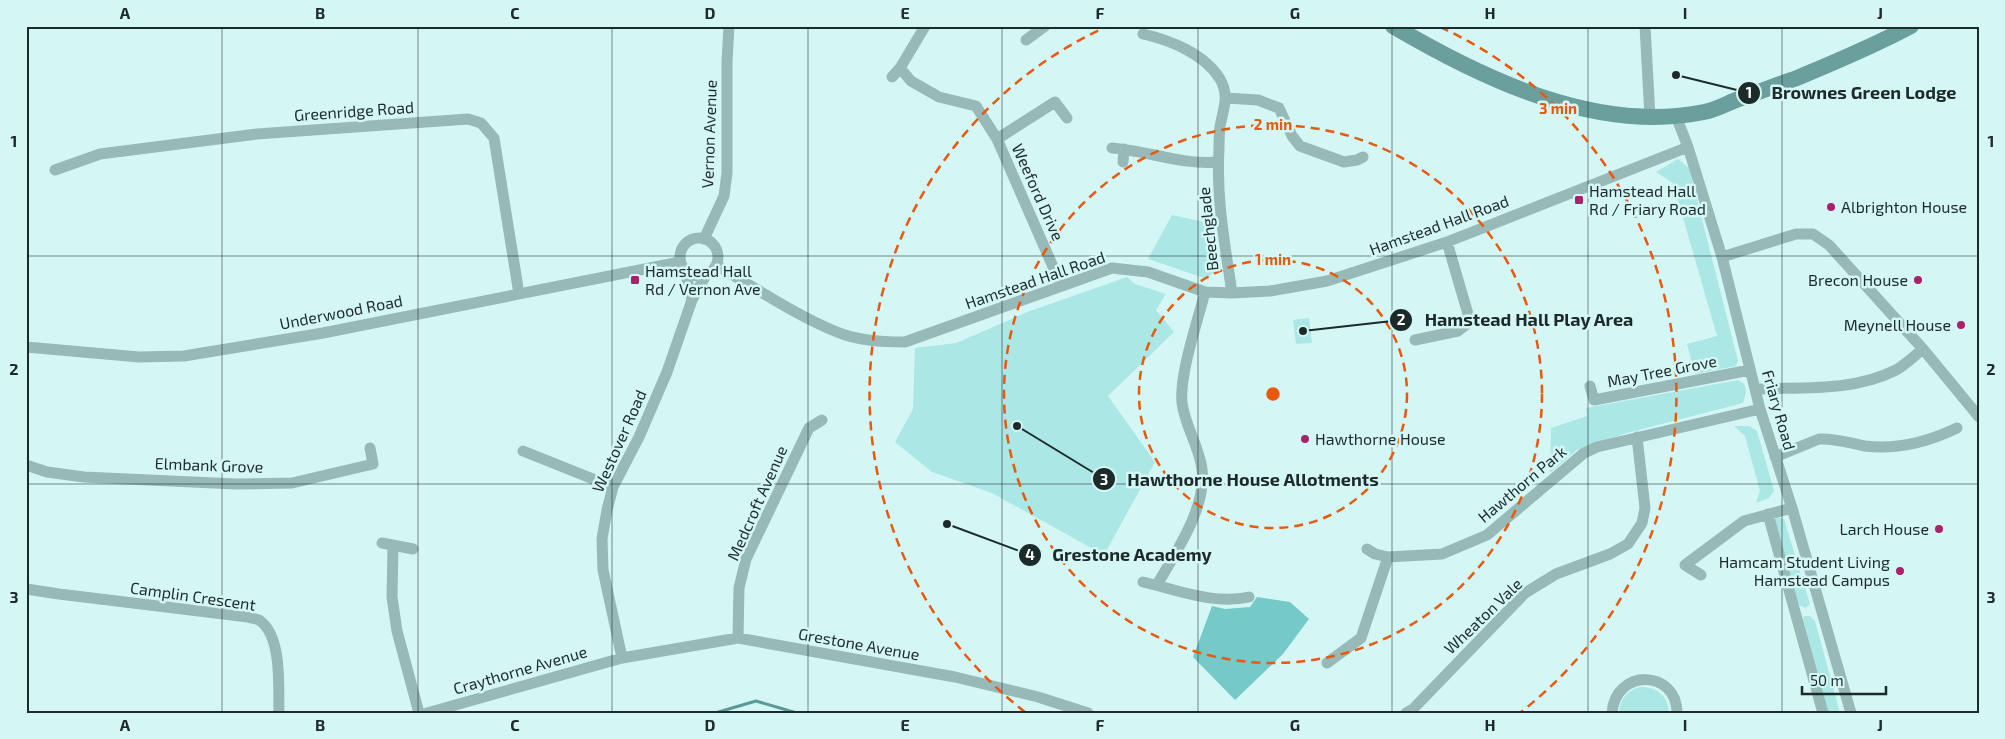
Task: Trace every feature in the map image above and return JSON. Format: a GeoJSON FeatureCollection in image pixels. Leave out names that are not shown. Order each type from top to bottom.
{"type":"FeatureCollection","features":[{"type":"Feature","properties":{"kind":"main road"},"geometry":{"type":"LineString","coordinates":[[1393,26],[1430,48],[1504,83],[1568,106],[1623,116],[1650,117],[1706,112],[1888,39],[1911,26]]}},
{"type":"Feature","properties":{"kind":"street","name":"Vernon Avenue"},"geometry":{"type":"LineString","coordinates":[[704,239],[724,196],[727,173],[727,62],[729,26]]}},
{"type":"Feature","properties":{"kind":"street"},"geometry":{"type":"LineString","coordinates":[[1026,40],[1045,26]]}},
{"type":"Feature","properties":{"kind":"street"},"geometry":{"type":"LineString","coordinates":[[1162,38],[1165,26]]}},
{"type":"Feature","properties":{"kind":"street"},"geometry":{"type":"LineString","coordinates":[[1645,26],[1650,117]]}},
{"type":"Feature","properties":{"kind":"street","name":"Weeford Drive"},"geometry":{"type":"LineString","coordinates":[[924,28],[896,72],[939,97],[976,106],[997,138],[1061,285]]}},
{"type":"Feature","properties":{"kind":"street"},"geometry":{"type":"LineString","coordinates":[[1143,34],[1162,38],[1209,64],[1221,80],[1226,98],[1258,100],[1279,108],[1292,136],[1300,146],[1344,162],[1363,157]]}},
{"type":"Feature","properties":{"kind":"street","name":"Beechglade"},"geometry":{"type":"LineString","coordinates":[[1226,98],[1220,127],[1218,162],[1219,201],[1232,293]]}},
{"type":"Feature","properties":{"kind":"street","name":"Weeford Drive"},"geometry":{"type":"LineString","coordinates":[[997,138],[1055,102],[1067,118]]}},
{"type":"Feature","properties":{"kind":"street","name":"Friary Road"},"geometry":{"type":"LineString","coordinates":[[1676,116],[1688,147],[1722,257],[1760,409],[1792,508],[1851,713]]}},
{"type":"Feature","properties":{"kind":"street","name":"Greenridge Road"},"geometry":{"type":"LineString","coordinates":[[55,170],[100,154],[257,134],[468,119],[481,123],[494,138],[519,294]]}},
{"type":"Feature","properties":{"kind":"street","name":"Hamstead Hall Road"},"geometry":{"type":"LineString","coordinates":[[716,265],[838,333],[885,342],[905,342],[1112,268],[1148,272],[1205,292],[1270,291],[1326,281],[1447,242],[1688,147]]}},
{"type":"Feature","properties":{"kind":"street","name":"Beechglade"},"geometry":{"type":"LineString","coordinates":[[1123,162],[1118,148],[1192,162],[1218,162]]}},
{"type":"Feature","properties":{"kind":"street"},"geometry":{"type":"LineString","coordinates":[[1722,257],[1796,234],[1813,234],[1829,245],[1923,349],[1979,417]]}},
{"type":"Feature","properties":{"kind":"street"},"geometry":{"type":"LineString","coordinates":[[683,267],[696,276],[706,275],[716,265],[716,250],[710,242],[704,239],[689,241],[681,250],[683,267],[692,300]]}},
{"type":"Feature","properties":{"kind":"street"},"geometry":{"type":"LineString","coordinates":[[1415,340],[1458,331],[1467,324],[1468,314],[1447,242]]}},
{"type":"Feature","properties":{"kind":"street","name":"Underwood Road"},"geometry":{"type":"LineString","coordinates":[[658,268],[681,250]]}},
{"type":"Feature","properties":{"kind":"street","name":"Underwood Road"},"geometry":{"type":"LineString","coordinates":[[26,347],[139,357],[184,356],[323,333],[658,268],[683,267]]}},
{"type":"Feature","properties":{"kind":"street","name":"Westover Road"},"geometry":{"type":"LineString","coordinates":[[622,658],[603,570],[602,539],[613,487],[639,437],[667,372],[692,300],[706,275]]}},
{"type":"Feature","properties":{"kind":"street"},"geometry":{"type":"LineString","coordinates":[[1157,585],[1184,536],[1201,490],[1202,470],[1197,448],[1182,403],[1183,384],[1189,354],[1205,292]]}},
{"type":"Feature","properties":{"kind":"street"},"geometry":{"type":"LineString","coordinates":[[1756,389],[1818,388],[1863,382],[1896,370],[1923,349]]}},
{"type":"Feature","properties":{"kind":"street","name":"May Tree Grove"},"geometry":{"type":"LineString","coordinates":[[1590,386],[1594,400],[1750,370]]}},
{"type":"Feature","properties":{"kind":"street","name":"Hawthorn Park"},"geometry":{"type":"LineString","coordinates":[[1367,549],[1388,558],[1442,554],[1486,535],[1584,453],[1610,443],[1637,436],[1760,409]]}},
{"type":"Feature","properties":{"kind":"street","name":"Medcroft Avenue"},"geometry":{"type":"LineString","coordinates":[[738,638],[739,588],[746,559],[809,428],[822,420]]}},
{"type":"Feature","properties":{"kind":"street"},"geometry":{"type":"LineString","coordinates":[[1775,457],[1819,440],[1826,439],[1868,446],[1897,447],[1933,439],[1956,428]]}},
{"type":"Feature","properties":{"kind":"street","name":"Wheaton Vale"},"geometry":{"type":"LineString","coordinates":[[1406,713],[1525,593],[1556,574],[1610,554],[1628,544],[1642,523],[1645,508],[1637,436]]}},
{"type":"Feature","properties":{"kind":"street","name":"Elmbank Grove"},"geometry":{"type":"LineString","coordinates":[[26,465],[47,472],[84,477],[236,484],[292,483],[372,464],[370,448]]}},
{"type":"Feature","properties":{"kind":"street"},"geometry":{"type":"LineString","coordinates":[[523,451],[613,487]]}},
{"type":"Feature","properties":{"kind":"street"},"geometry":{"type":"LineString","coordinates":[[1701,574],[1685,565],[1744,521],[1792,508]]}},
{"type":"Feature","properties":{"kind":"street"},"geometry":{"type":"LineString","coordinates":[[1768,514],[1823,713]]}},
{"type":"Feature","properties":{"kind":"street"},"geometry":{"type":"LineString","coordinates":[[413,550],[387,544],[396,631],[419,713]]}},
{"type":"Feature","properties":{"kind":"street"},"geometry":{"type":"LineString","coordinates":[[1328,663],[1361,638],[1388,558]]}},
{"type":"Feature","properties":{"kind":"street"},"geometry":{"type":"LineString","coordinates":[[1143,582],[1216,599],[1235,600],[1249,597]]}},
{"type":"Feature","properties":{"kind":"street","name":"Camplin Crescent"},"geometry":{"type":"LineString","coordinates":[[26,589],[248,617],[259,620],[269,632],[276,650],[279,713]]}},
{"type":"Feature","properties":{"kind":"street","name":"Grestone Avenue"},"geometry":{"type":"LineString","coordinates":[[622,658],[738,638],[956,677],[1038,697],[1088,713]]}},
{"type":"Feature","properties":{"kind":"street","name":"Craythorne Avenue"},"geometry":{"type":"LineString","coordinates":[[427,713],[464,708],[622,658]]}},
{"type":"Feature","properties":{"kind":"street"},"geometry":{"type":"LineString","coordinates":[[1612,713],[1613,704],[1621,690],[1634,681],[1642,679],[1658,682],[1665,686],[1675,699],[1677,713]]}},
{"type":"Feature","properties":{"kind":"shaded area"},"geometry":{"type":"Polygon","coordinates":[[[1678,159],[1689,168],[1738,361],[1736,366],[1695,374],[1687,344],[1717,336],[1673,183],[1656,172],[1678,159]]]}},
{"type":"Feature","properties":{"kind":"shaded area"},"geometry":{"type":"Polygon","coordinates":[[[1208,205],[1220,264],[1207,279],[1148,259],[1172,215],[1204,222],[1208,205]]]}},
{"type":"Feature","properties":{"kind":"shaded area"},"geometry":{"type":"Polygon","coordinates":[[[1127,277],[1135,284],[1166,294],[1156,310],[1174,332],[1108,396],[1155,462],[1104,555],[992,493],[932,472],[895,442],[913,409],[915,348],[956,343],[1030,311],[1127,277]]]}},
{"type":"Feature","properties":{"kind":"shaded area"},"geometry":{"type":"Polygon","coordinates":[[[1309,318],[1312,343],[1296,344],[1293,320],[1309,318]]]}},
{"type":"Feature","properties":{"kind":"shaded area"},"geometry":{"type":"Polygon","coordinates":[[[1738,380],[1745,387],[1746,393],[1743,403],[1627,433],[1577,450],[1550,473],[1551,428],[1587,416],[1586,408],[1738,380]]]}},
{"type":"Feature","properties":{"kind":"shaded area"},"geometry":{"type":"Polygon","coordinates":[[[1734,426],[1749,426],[1757,431],[1774,491],[1769,498],[1756,503],[1760,491],[1745,436],[1734,426]]]}},
{"type":"Feature","properties":{"kind":"shaded area"},"geometry":{"type":"Polygon","coordinates":[[[1776,517],[1784,519],[1810,604],[1806,608],[1800,606],[1795,598],[1774,521],[1776,517]]]}},
{"type":"Feature","properties":{"kind":"shaded area"},"geometry":{"type":"Polygon","coordinates":[[[1257,597],[1290,602],[1309,619],[1283,654],[1235,700],[1193,657],[1212,606],[1225,609],[1250,607],[1257,597]]]}},
{"type":"Feature","properties":{"kind":"shaded area"},"geometry":{"type":"Polygon","coordinates":[[[1804,616],[1810,616],[1815,621],[1840,713],[1827,713],[1803,619],[1804,616]]]}},
{"type":"Feature","properties":{"kind":"shaded area"},"geometry":{"type":"Polygon","coordinates":[[[1639,687],[1651,688],[1660,693],[1666,701],[1669,713],[1619,713],[1625,696],[1639,687]]]}},
{"type":"Feature","properties":{"kind":"waterway"},"geometry":{"type":"LineString","coordinates":[[715,713],[756,701],[797,713]]}},
{"type":"Feature","properties":{"kind":"place","name":"Brownes Green Lodge"},"geometry":{"type":"Point","coordinates":[1676,75]}},
{"type":"Feature","properties":{"kind":"place","name":"Hamstead Hall Rd / Friary Road"},"geometry":{"type":"Point","coordinates":[1579,200]}},
{"type":"Feature","properties":{"kind":"place","name":"Albrighton House"},"geometry":{"type":"Point","coordinates":[1831,207]}},
{"type":"Feature","properties":{"kind":"place","name":"Hamstead Hall Rd / Vernon Ave"},"geometry":{"type":"Point","coordinates":[635,280]}},
{"type":"Feature","properties":{"kind":"place","name":"Brecon House"},"geometry":{"type":"Point","coordinates":[1918,280]}},
{"type":"Feature","properties":{"kind":"place","name":"Meynell House"},"geometry":{"type":"Point","coordinates":[1961,325]}},
{"type":"Feature","properties":{"kind":"place","name":"Hamstead Hall Play Area"},"geometry":{"type":"Point","coordinates":[1303,331]}},
{"type":"Feature","properties":{"kind":"place","name":"Hawthorne House Allotments"},"geometry":{"type":"Point","coordinates":[1017,426]}},
{"type":"Feature","properties":{"kind":"place","name":"Hawthorne House"},"geometry":{"type":"Point","coordinates":[1305,439]}},
{"type":"Feature","properties":{"kind":"place","name":"Grestone Academy"},"geometry":{"type":"Point","coordinates":[947,524]}},
{"type":"Feature","properties":{"kind":"place","name":"Larch House"},"geometry":{"type":"Point","coordinates":[1939,529]}},
{"type":"Feature","properties":{"kind":"place","name":"Hamcam Student Living Hamstead Campus"},"geometry":{"type":"Point","coordinates":[1900,571]}}]}
